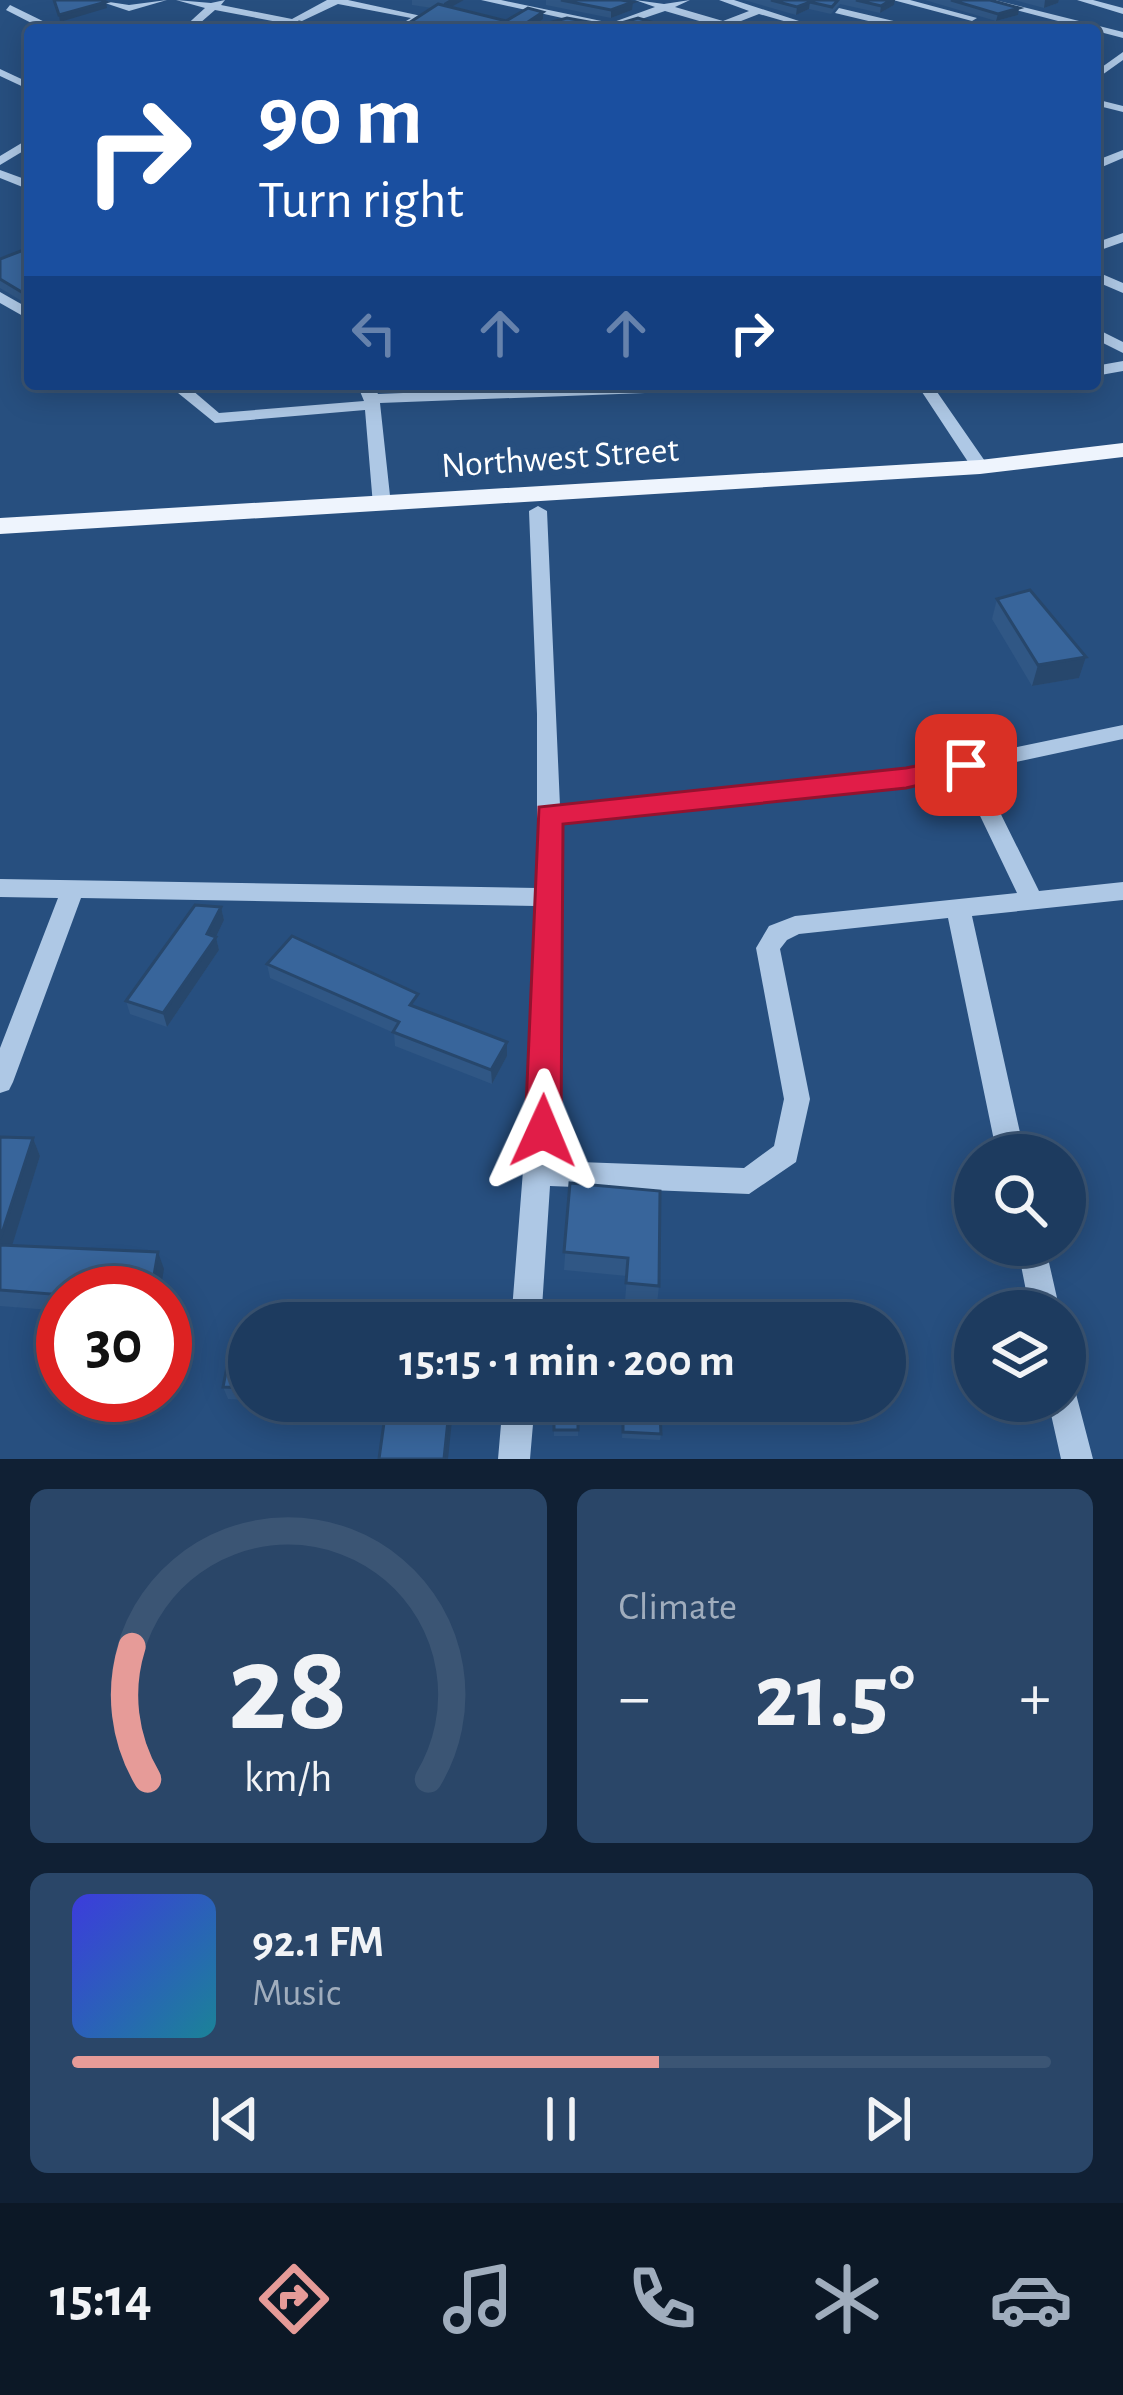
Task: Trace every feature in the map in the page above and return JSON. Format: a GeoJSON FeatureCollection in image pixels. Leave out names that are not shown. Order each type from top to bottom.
{"type":"FeatureCollection","features":[{"type":"Feature","properties":{"kind":"main road","name":"Northwest Street"},"geometry":{"type":"LineString","coordinates":[[0,526],[980,467],[1123,450]]}},
{"type":"Feature","properties":{"kind":"main road","name":"Northwest Street"},"geometry":{"type":"LineString","coordinates":[[0,542],[538,511],[1123,469]]}},
{"type":"Feature","properties":{"kind":"street"},"geometry":{"type":"LineString","coordinates":[[101,0],[129,8],[162,0]]}},
{"type":"Feature","properties":{"kind":"street"},"geometry":{"type":"LineString","coordinates":[[181,0],[218,3],[293,22]]}},
{"type":"Feature","properties":{"kind":"street"},"geometry":{"type":"LineString","coordinates":[[289,24],[336,0],[421,17],[408,24]]}},
{"type":"Feature","properties":{"kind":"street"},"geometry":{"type":"LineString","coordinates":[[391,11],[414,0]]}},
{"type":"Feature","properties":{"kind":"street"},"geometry":{"type":"LineString","coordinates":[[486,0],[596,24]]}},
{"type":"Feature","properties":{"kind":"street"},"geometry":{"type":"LineString","coordinates":[[640,0],[722,24],[759,11]]}},
{"type":"Feature","properties":{"kind":"street"},"geometry":{"type":"LineString","coordinates":[[623,24],[685,0]]}},
{"type":"Feature","properties":{"kind":"street"},"geometry":{"type":"LineString","coordinates":[[724,0],[794,21]]}},
{"type":"Feature","properties":{"kind":"street"},"geometry":{"type":"LineString","coordinates":[[898,0],[971,22]]}},
{"type":"Feature","properties":{"kind":"street"},"geometry":{"type":"LineString","coordinates":[[983,0],[1079,24]]}},
{"type":"Feature","properties":{"kind":"street"},"geometry":{"type":"LineString","coordinates":[[964,24],[999,4],[1017,0]]}},
{"type":"Feature","properties":{"kind":"street"},"geometry":{"type":"LineString","coordinates":[[1082,0],[1123,11]]}},
{"type":"Feature","properties":{"kind":"street"},"geometry":{"type":"LineString","coordinates":[[546,24],[574,1]]}},
{"type":"Feature","properties":{"kind":"street"},"geometry":{"type":"LineString","coordinates":[[0,18],[8,3],[42,24]]}},
{"type":"Feature","properties":{"kind":"street"},"geometry":{"type":"LineString","coordinates":[[194,24],[218,3]]}},
{"type":"Feature","properties":{"kind":"street"},"geometry":{"type":"LineString","coordinates":[[839,11],[894,24]]}},
{"type":"Feature","properties":{"kind":"street"},"geometry":{"type":"LineString","coordinates":[[182,390],[215,418],[431,390]]}},
{"type":"Feature","properties":{"kind":"street"},"geometry":{"type":"LineString","coordinates":[[928,390],[980,467]]}},
{"type":"Feature","properties":{"kind":"street"},"geometry":{"type":"LineString","coordinates":[[370,396],[382,505]]}},
{"type":"Feature","properties":{"kind":"street"},"geometry":{"type":"LineString","coordinates":[[528,1302],[540,1172],[551,700],[538,511]]}},
{"type":"Feature","properties":{"kind":"street"},"geometry":{"type":"LineString","coordinates":[[549,815],[906,778],[1123,732]]}},
{"type":"Feature","properties":{"kind":"street"},"geometry":{"type":"LineString","coordinates":[[966,765],[1032,900]]}},
{"type":"Feature","properties":{"kind":"street"},"geometry":{"type":"LineString","coordinates":[[0,888],[548,897]]}},
{"type":"Feature","properties":{"kind":"street"},"geometry":{"type":"LineString","coordinates":[[0,1082],[74,890]]}},
{"type":"Feature","properties":{"kind":"street"},"geometry":{"type":"LineString","coordinates":[[540,1172],[749,1181],[786,1153],[796,1099],[768,948],[778,933],[795,925],[1123,891]]}},
{"type":"Feature","properties":{"kind":"street"},"geometry":{"type":"LineString","coordinates":[[958,908],[1006,1134]]}},
{"type":"Feature","properties":{"kind":"street"},"geometry":{"type":"LineString","coordinates":[[514,1459],[517,1422]]}},
{"type":"Feature","properties":{"kind":"street"},"geometry":{"type":"LineString","coordinates":[[1069,1422],[1077,1459]]}},
{"type":"Feature","properties":{"kind":"building"},"geometry":{"type":"Polygon","coordinates":[[[54,0],[101,0],[106,2],[59,15],[54,0]]]}},
{"type":"Feature","properties":{"kind":"building"},"geometry":{"type":"Polygon","coordinates":[[[561,0],[621,0],[633,2],[611,10],[561,0]]]}},
{"type":"Feature","properties":{"kind":"building"},"geometry":{"type":"Polygon","coordinates":[[[771,0],[838,0],[832,7],[810,2],[797,7],[771,0]]]}},
{"type":"Feature","properties":{"kind":"building"},"geometry":{"type":"Polygon","coordinates":[[[856,0],[891,0],[881,6],[856,0]]]}},
{"type":"Feature","properties":{"kind":"building"},"geometry":{"type":"Polygon","coordinates":[[[951,0],[990,0],[1019,8],[998,14],[951,0]]]}},
{"type":"Feature","properties":{"kind":"building"},"geometry":{"type":"Polygon","coordinates":[[[438,4],[506,21],[528,8],[543,12],[530,24],[407,24],[438,4]]]}},
{"type":"Feature","properties":{"kind":"building"},"geometry":{"type":"Polygon","coordinates":[[[567,18],[600,24],[544,24],[567,18]]]}},
{"type":"Feature","properties":{"kind":"building"},"geometry":{"type":"Polygon","coordinates":[[[638,18],[658,24],[618,24],[638,18]]]}},
{"type":"Feature","properties":{"kind":"building"},"geometry":{"type":"Polygon","coordinates":[[[24,253],[24,293],[0,279],[0,259],[24,253]]]}},
{"type":"Feature","properties":{"kind":"building"},"geometry":{"type":"Polygon","coordinates":[[[1030,590],[1086,657],[1038,665],[997,599],[1030,590]]]}},
{"type":"Feature","properties":{"kind":"building"},"geometry":{"type":"Polygon","coordinates":[[[195,905],[221,907],[207,934],[216,937],[163,1013],[126,1001],[195,905]]]}},
{"type":"Feature","properties":{"kind":"building"},"geometry":{"type":"Polygon","coordinates":[[[292,936],[418,994],[410,1005],[507,1042],[491,1070],[393,1032],[399,1022],[267,964],[292,936]]]}},
{"type":"Feature","properties":{"kind":"building"},"geometry":{"type":"Polygon","coordinates":[[[0,1137],[33,1138],[0,1239],[0,1137]]]}},
{"type":"Feature","properties":{"kind":"building"},"geometry":{"type":"Polygon","coordinates":[[[570,1183],[660,1191],[659,1286],[626,1283],[628,1258],[564,1252],[570,1183]]]}},
{"type":"Feature","properties":{"kind":"building"},"geometry":{"type":"Polygon","coordinates":[[[0,1245],[158,1252],[156,1266],[36,1266],[36,1293],[0,1290],[0,1245]]]}},
{"type":"Feature","properties":{"kind":"building"},"geometry":{"type":"Polygon","coordinates":[[[384,1422],[448,1422],[444,1459],[379,1459],[384,1422]]]}},
{"type":"Feature","properties":{"kind":"building"},"geometry":{"type":"Polygon","coordinates":[[[554,1422],[578,1422],[578,1430],[554,1430],[554,1422]]]}},
{"type":"Feature","properties":{"kind":"building"},"geometry":{"type":"Polygon","coordinates":[[[623,1422],[660,1422],[661,1434],[623,1432],[623,1422]]]}},
{"type":"Feature","properties":{"kind":"route"},"geometry":{"type":"LineString","coordinates":[[543,1131],[549,815],[906,778],[966,765]]}}]}
